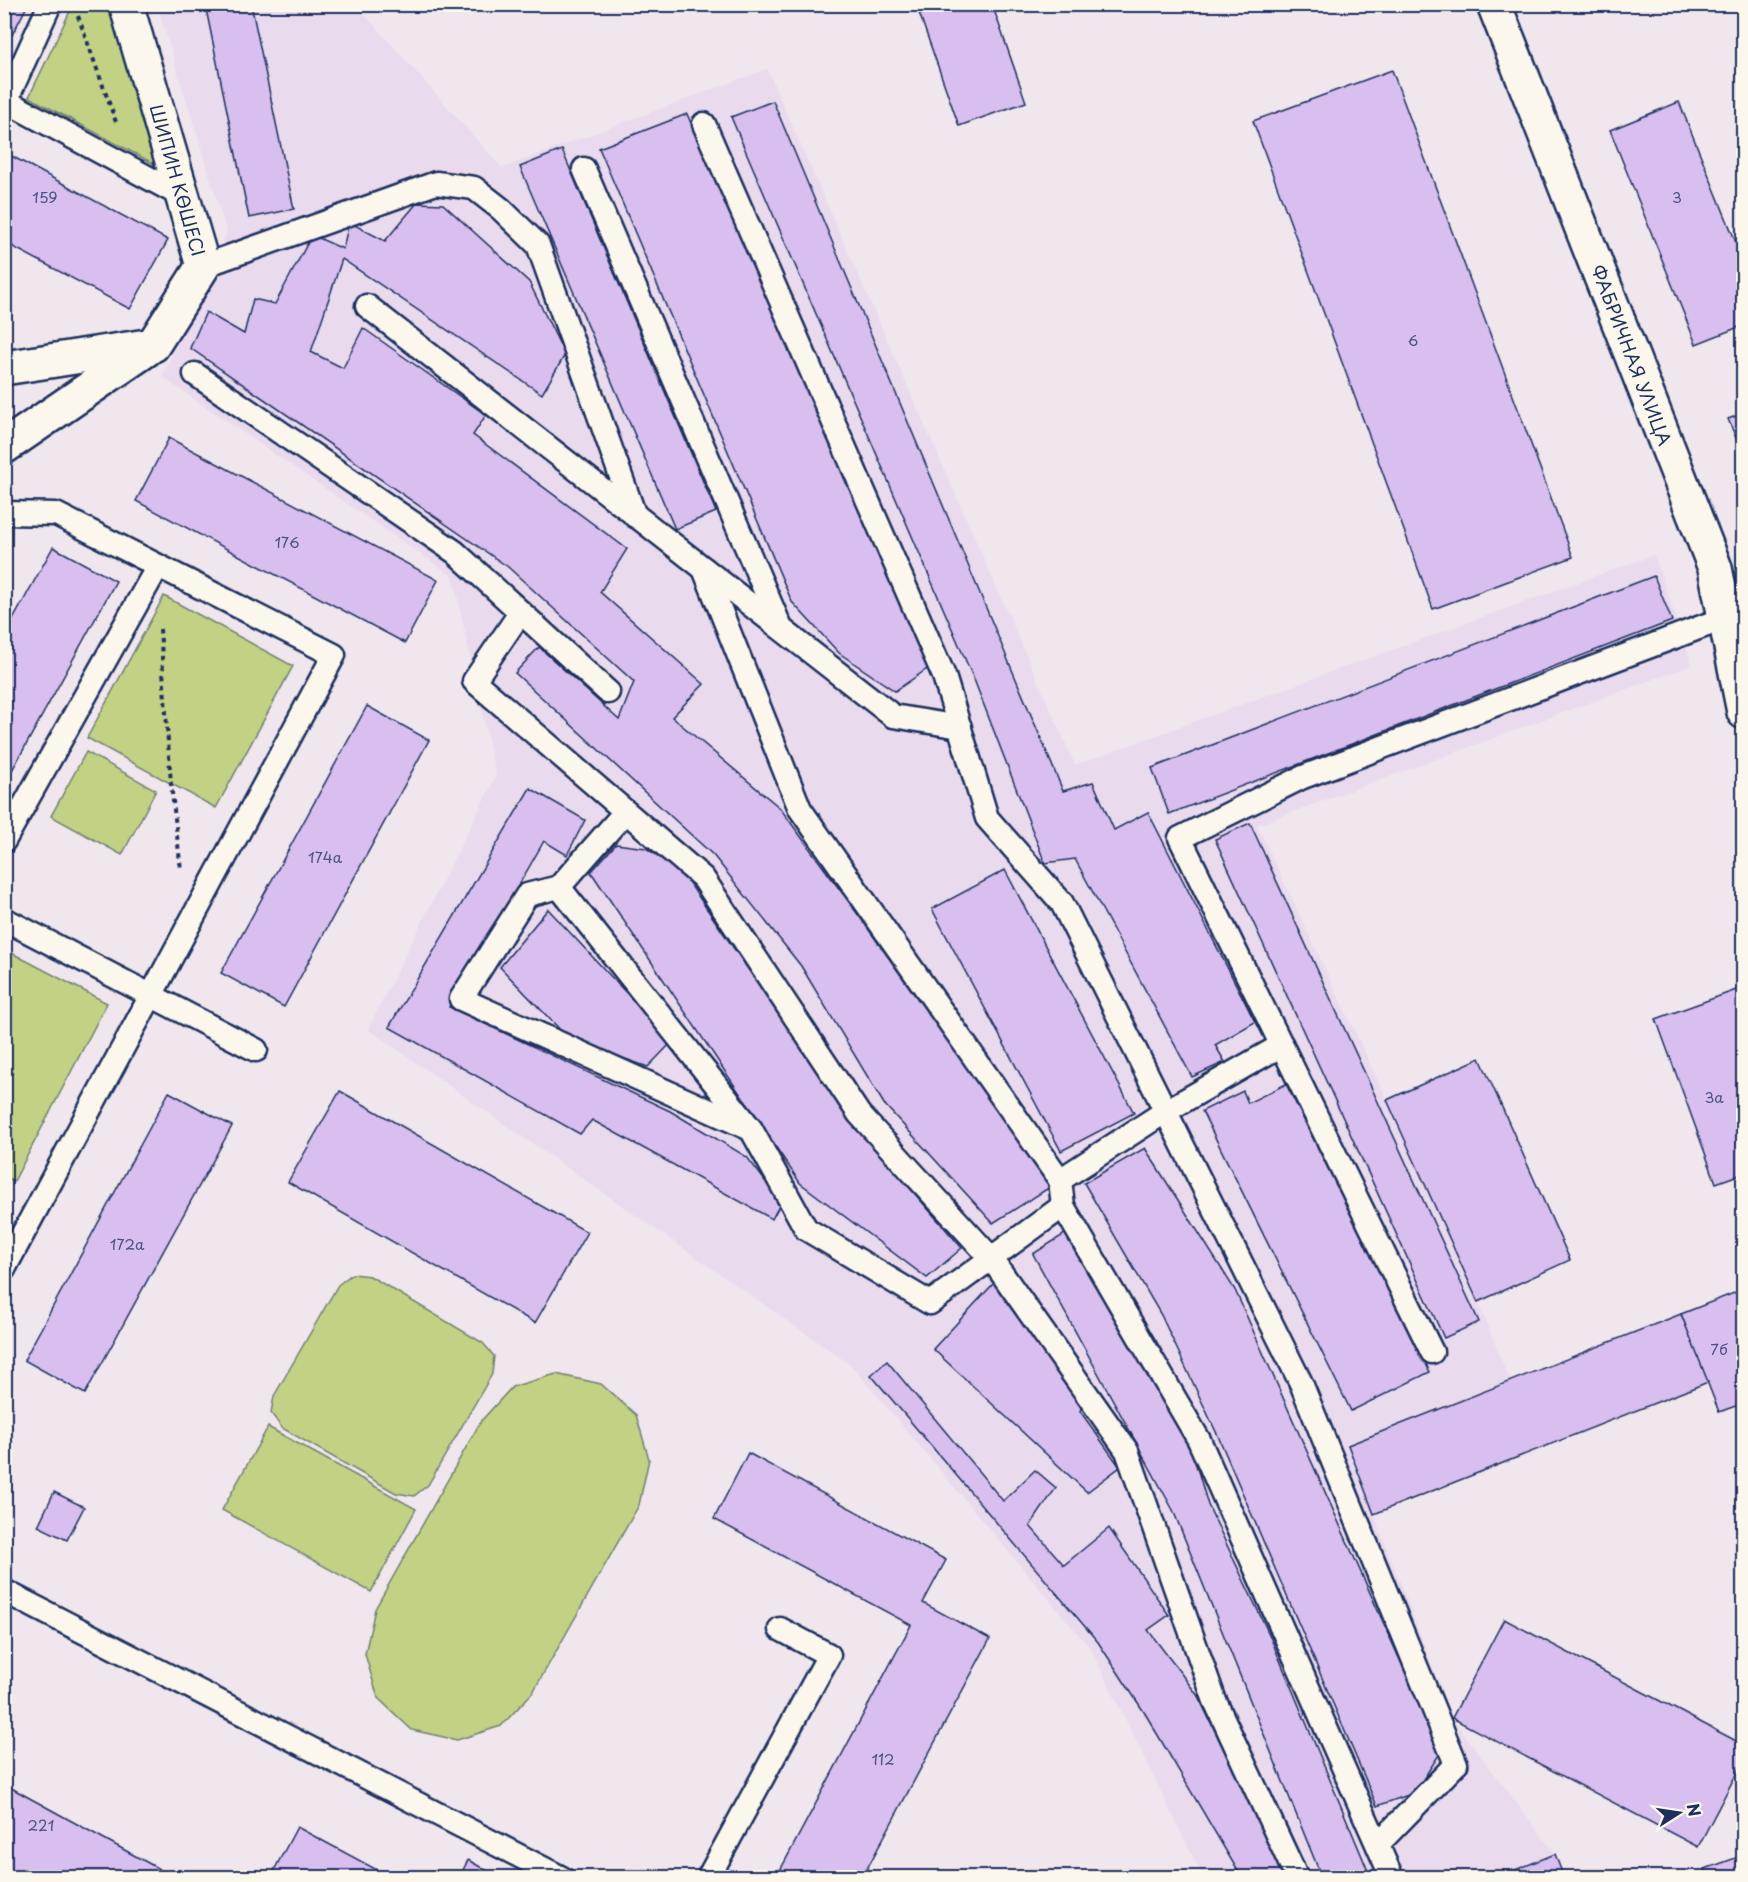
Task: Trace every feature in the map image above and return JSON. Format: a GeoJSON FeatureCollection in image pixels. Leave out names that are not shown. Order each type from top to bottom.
{"type":"FeatureCollection","features":[{"type":"Feature","properties":{"kind":"street","name":"ШИПИН КӨШЕСІ"},"geometry":{"type":"LineString","coordinates":[[4,447],[153,345],[203,266],[126,4]]}},
{"type":"Feature","properties":{"kind":"street","name":"ФАБРИЧНАЯ УЛИЦА"},"geometry":{"type":"LineString","coordinates":[[1494,4],[1715,568],[1725,618],[1738,659],[1743,712]]}},
{"type":"Feature","properties":{"kind":"street"},"geometry":{"type":"LineString","coordinates":[[4,368],[153,345]]}},
{"type":"Feature","properties":{"kind":"lane"},"geometry":{"type":"LineString","coordinates":[[50,4],[5,101],[184,197]]}},
{"type":"Feature","properties":{"kind":"lane"},"geometry":{"type":"LineString","coordinates":[[704,124],[944,676],[987,818],[1062,903],[1301,1383],[1456,1764],[1378,1844]]}},
{"type":"Feature","properties":{"kind":"lane"},"geometry":{"type":"LineString","coordinates":[[584,169],[782,630]]}},
{"type":"Feature","properties":{"kind":"lane"},"geometry":{"type":"LineString","coordinates":[[203,266],[436,183],[474,188],[501,209],[538,245],[635,516]]}},
{"type":"Feature","properties":{"kind":"lane"},"geometry":{"type":"LineString","coordinates":[[367,306],[893,716],[960,727]]}},
{"type":"Feature","properties":{"kind":"lane"},"geometry":{"type":"LineString","coordinates":[[195,374],[455,552],[608,692]]}},
{"type":"Feature","properties":{"kind":"lane"},"geometry":{"type":"LineString","coordinates":[[4,513],[56,514],[334,655],[4,1269]]}},
{"type":"Feature","properties":{"kind":"lane"},"geometry":{"type":"LineString","coordinates":[[4,841],[158,566]]}},
{"type":"Feature","properties":{"kind":"lane"},"geometry":{"type":"LineString","coordinates":[[704,569],[800,809],[1060,1179],[1063,1206],[1199,1440],[1392,1878]]}},
{"type":"Feature","properties":{"kind":"lane"},"geometry":{"type":"LineString","coordinates":[[520,613],[474,681],[703,878],[859,1114],[991,1258],[1127,1451],[1215,1701],[1297,1878]]}},
{"type":"Feature","properties":{"kind":"lane"},"geometry":{"type":"LineString","coordinates":[[1432,1352],[1180,838],[1303,777],[1725,618]]}},
{"type":"Feature","properties":{"kind":"lane"},"geometry":{"type":"LineString","coordinates":[[625,812],[559,887],[527,895],[461,999],[751,1129]]}},
{"type":"Feature","properties":{"kind":"lane"},"geometry":{"type":"LineString","coordinates":[[559,887],[751,1129],[806,1229],[930,1303],[1063,1206]]}},
{"type":"Feature","properties":{"kind":"lane"},"geometry":{"type":"LineString","coordinates":[[4,919],[256,1050]]}},
{"type":"Feature","properties":{"kind":"lane"},"geometry":{"type":"LineString","coordinates":[[1060,1179],[1166,1111],[1282,1045]]}},
{"type":"Feature","properties":{"kind":"lane"},"geometry":{"type":"LineString","coordinates":[[4,1592],[562,1878]]}},
{"type":"Feature","properties":{"kind":"lane"},"geometry":{"type":"LineString","coordinates":[[708,1878],[829,1655],[780,1629]]}},
{"type":"Feature","properties":{"kind":"path"},"geometry":{"type":"LineString","coordinates":[[78,15],[134,170]]}},
{"type":"Feature","properties":{"kind":"path"},"geometry":{"type":"LineString","coordinates":[[160,629],[171,783],[181,871]]}},
{"type":"Feature","properties":{"kind":"shaded area"},"geometry":{"type":"Polygon","coordinates":[[[157,5],[356,5],[502,168],[767,69],[1075,765],[1654,555],[1692,665],[1257,825],[1387,1100],[1478,1302],[1510,1381],[1348,1446],[1452,1718],[1555,1854],[1495,1877],[1203,1877],[1091,1649],[851,1365],[368,1029],[496,776],[453,576],[162,377],[227,232],[157,5]]]}},
{"type":"Feature","properties":{"kind":"green space"},"geometry":{"type":"Polygon","coordinates":[[[73,5],[113,5],[158,166],[29,97],[73,5]]]}},
{"type":"Feature","properties":{"kind":"green space"},"geometry":{"type":"Polygon","coordinates":[[[164,596],[293,666],[216,808],[87,738],[164,596]]]}},
{"type":"Feature","properties":{"kind":"green space"},"geometry":{"type":"Polygon","coordinates":[[[86,752],[156,790],[122,855],[51,816],[86,752]]]}},
{"type":"Feature","properties":{"kind":"green space"},"geometry":{"type":"Polygon","coordinates":[[[4,949],[107,1003],[14,1181],[4,1176],[4,949]]]}},
{"type":"Feature","properties":{"kind":"green space"},"geometry":{"type":"Polygon","coordinates":[[[352,1274],[370,1276],[483,1343],[494,1356],[492,1374],[428,1485],[414,1496],[396,1493],[282,1428],[271,1413],[274,1396],[338,1285],[352,1274]]]}},
{"type":"Feature","properties":{"kind":"green space"},"geometry":{"type":"Polygon","coordinates":[[[556,1374],[601,1384],[636,1415],[649,1459],[639,1505],[533,1692],[501,1726],[457,1740],[412,1730],[378,1698],[365,1654],[375,1609],[481,1421],[512,1387],[556,1374]]]}},
{"type":"Feature","properties":{"kind":"green space"},"geometry":{"type":"Polygon","coordinates":[[[268,1427],[416,1509],[371,1592],[222,1510],[268,1427]]]}},
{"type":"Feature","properties":{"kind":"building"},"geometry":{"type":"Polygon","coordinates":[[[4,4],[28,4],[12,35],[4,32],[4,4]]]}},
{"type":"Feature","properties":{"kind":"building"},"geometry":{"type":"Polygon","coordinates":[[[205,4],[251,4],[294,209],[249,218],[205,4]]]}},
{"type":"Feature","properties":{"kind":"building"},"geometry":{"type":"Polygon","coordinates":[[[916,4],[992,4],[1026,102],[959,126],[916,4]]]}},
{"type":"Feature","properties":{"kind":"building"},"geometry":{"type":"Polygon","coordinates":[[[1392,70],[1573,557],[1433,609],[1253,121],[1392,70]]]}},
{"type":"Feature","properties":{"kind":"building"},"geometry":{"type":"Polygon","coordinates":[[[773,101],[1063,791],[1093,782],[1114,830],[1148,812],[1255,1022],[1215,1045],[1225,1062],[1192,1077],[1075,859],[1045,863],[975,682],[731,117],[773,101]]]}},
{"type":"Feature","properties":{"kind":"building"},"geometry":{"type":"Polygon","coordinates":[[[1679,102],[1744,262],[1744,325],[1696,344],[1610,130],[1679,102]]]}},
{"type":"Feature","properties":{"kind":"building"},"geometry":{"type":"Polygon","coordinates":[[[687,114],[930,667],[895,691],[839,653],[792,602],[599,148],[687,114]]]}},
{"type":"Feature","properties":{"kind":"building"},"geometry":{"type":"Polygon","coordinates":[[[562,150],[716,512],[675,529],[520,167],[562,150]]]}},
{"type":"Feature","properties":{"kind":"building"},"geometry":{"type":"Polygon","coordinates":[[[4,152],[168,240],[130,309],[4,242],[4,152]]]}},
{"type":"Feature","properties":{"kind":"building"},"geometry":{"type":"Polygon","coordinates":[[[417,203],[443,204],[529,282],[565,355],[542,394],[342,259],[311,352],[343,368],[363,328],[486,415],[473,435],[627,549],[600,592],[704,684],[672,717],[780,808],[956,1053],[1055,1184],[993,1223],[884,1104],[801,966],[713,855],[515,673],[539,647],[619,720],[634,682],[508,567],[190,348],[206,312],[244,334],[253,299],[275,304],[312,235],[343,249],[349,222],[385,241],[417,203]]]}},
{"type":"Feature","properties":{"kind":"building"},"geometry":{"type":"Polygon","coordinates":[[[1744,413],[1744,457],[1728,419],[1744,413]]]}},
{"type":"Feature","properties":{"kind":"building"},"geometry":{"type":"Polygon","coordinates":[[[169,438],[438,580],[405,643],[136,501],[169,438]]]}},
{"type":"Feature","properties":{"kind":"building"},"geometry":{"type":"Polygon","coordinates":[[[53,547],[116,581],[4,785],[4,636],[53,547]]]}},
{"type":"Feature","properties":{"kind":"building"},"geometry":{"type":"Polygon","coordinates":[[[1654,576],[1672,621],[1169,814],[1152,768],[1654,576]]]}},
{"type":"Feature","properties":{"kind":"building"},"geometry":{"type":"Polygon","coordinates":[[[367,706],[429,740],[284,1007],[221,973],[367,706]]]}},
{"type":"Feature","properties":{"kind":"building"},"geometry":{"type":"Polygon","coordinates":[[[530,788],[585,820],[567,855],[544,841],[449,1007],[670,1111],[747,1157],[781,1202],[772,1219],[592,1120],[580,1134],[389,1027],[530,788]]]}},
{"type":"Feature","properties":{"kind":"building"},"geometry":{"type":"Polygon","coordinates":[[[1250,823],[1479,1322],[1444,1338],[1215,839],[1250,823]]]}},
{"type":"Feature","properties":{"kind":"building"},"geometry":{"type":"Polygon","coordinates":[[[616,844],[646,848],[681,871],[854,1124],[962,1248],[927,1278],[800,1183],[591,872],[616,844]]]}},
{"type":"Feature","properties":{"kind":"building"},"geometry":{"type":"Polygon","coordinates":[[[1005,870],[1134,1113],[1061,1151],[932,909],[1005,870]]]}},
{"type":"Feature","properties":{"kind":"building"},"geometry":{"type":"Polygon","coordinates":[[[548,909],[672,1042],[648,1067],[569,1039],[500,967],[548,909]]]}},
{"type":"Feature","properties":{"kind":"building"},"geometry":{"type":"Polygon","coordinates":[[[1739,989],[1744,1002],[1744,1173],[1716,1183],[1656,1019],[1739,989]]]}},
{"type":"Feature","properties":{"kind":"building"},"geometry":{"type":"Polygon","coordinates":[[[1480,1058],[1570,1260],[1478,1302],[1387,1100],[1480,1058]]]}},
{"type":"Feature","properties":{"kind":"building"},"geometry":{"type":"Polygon","coordinates":[[[1286,1084],[1430,1372],[1351,1411],[1202,1111],[1243,1091],[1248,1103],[1286,1084]]]}},
{"type":"Feature","properties":{"kind":"building"},"geometry":{"type":"Polygon","coordinates":[[[340,1091],[587,1232],[535,1323],[288,1182],[340,1091]]]}},
{"type":"Feature","properties":{"kind":"building"},"geometry":{"type":"Polygon","coordinates":[[[169,1092],[232,1126],[85,1394],[24,1360],[169,1092]]]}},
{"type":"Feature","properties":{"kind":"building"},"geometry":{"type":"Polygon","coordinates":[[[1145,1148],[1235,1290],[1441,1752],[1414,1793],[1377,1806],[1218,1436],[1161,1315],[1084,1183],[1145,1148]]]}},
{"type":"Feature","properties":{"kind":"building"},"geometry":{"type":"Polygon","coordinates":[[[1071,1230],[1193,1454],[1208,1505],[1269,1634],[1371,1878],[1322,1878],[1173,1510],[1033,1254],[1071,1230]]]}},
{"type":"Feature","properties":{"kind":"building"},"geometry":{"type":"Polygon","coordinates":[[[995,1282],[1083,1402],[1080,1411],[1120,1467],[1087,1492],[933,1349],[995,1282]]]}},
{"type":"Feature","properties":{"kind":"building"},"geometry":{"type":"Polygon","coordinates":[[[1744,1289],[1744,1403],[1719,1412],[1681,1314],[1744,1289]]]}},
{"type":"Feature","properties":{"kind":"building"},"geometry":{"type":"Polygon","coordinates":[[[1681,1314],[1708,1382],[1374,1514],[1348,1445],[1681,1314]]]}},
{"type":"Feature","properties":{"kind":"building"},"geometry":{"type":"Polygon","coordinates":[[[887,1361],[1003,1501],[1035,1470],[1056,1488],[1030,1526],[1064,1565],[1109,1528],[1169,1615],[1148,1630],[1198,1696],[1287,1878],[1242,1878],[1146,1715],[1098,1642],[871,1375],[887,1361]]]}},
{"type":"Feature","properties":{"kind":"building"},"geometry":{"type":"Polygon","coordinates":[[[748,1453],[946,1560],[923,1603],[990,1639],[862,1878],[776,1878],[911,1625],[714,1519],[748,1453]]]}},
{"type":"Feature","properties":{"kind":"building"},"geometry":{"type":"Polygon","coordinates":[[[54,1492],[84,1507],[67,1540],[38,1526],[54,1492]]]}},
{"type":"Feature","properties":{"kind":"building"},"geometry":{"type":"Polygon","coordinates":[[[1504,1619],[1744,1745],[1744,1759],[1698,1847],[1452,1718],[1504,1619]]]}},
{"type":"Feature","properties":{"kind":"building"},"geometry":{"type":"Polygon","coordinates":[[[4,1784],[150,1864],[175,1878],[5,1878],[4,1784]]]}},
{"type":"Feature","properties":{"kind":"building"},"geometry":{"type":"Polygon","coordinates":[[[297,1827],[381,1872],[378,1878],[270,1878],[297,1827]]]}},
{"type":"Feature","properties":{"kind":"building"},"geometry":{"type":"Polygon","coordinates":[[[1555,1854],[1564,1878],[1495,1878],[1555,1854]]]}},
{"type":"Feature","properties":{"kind":"building"},"geometry":{"type":"Polygon","coordinates":[[[1744,1855],[1744,1878],[1708,1878],[1705,1869],[1744,1855]]]}},
{"type":"Feature","properties":{"kind":"building"},"geometry":{"type":"Polygon","coordinates":[[[468,1860],[500,1878],[459,1878],[468,1860]]]}}]}
